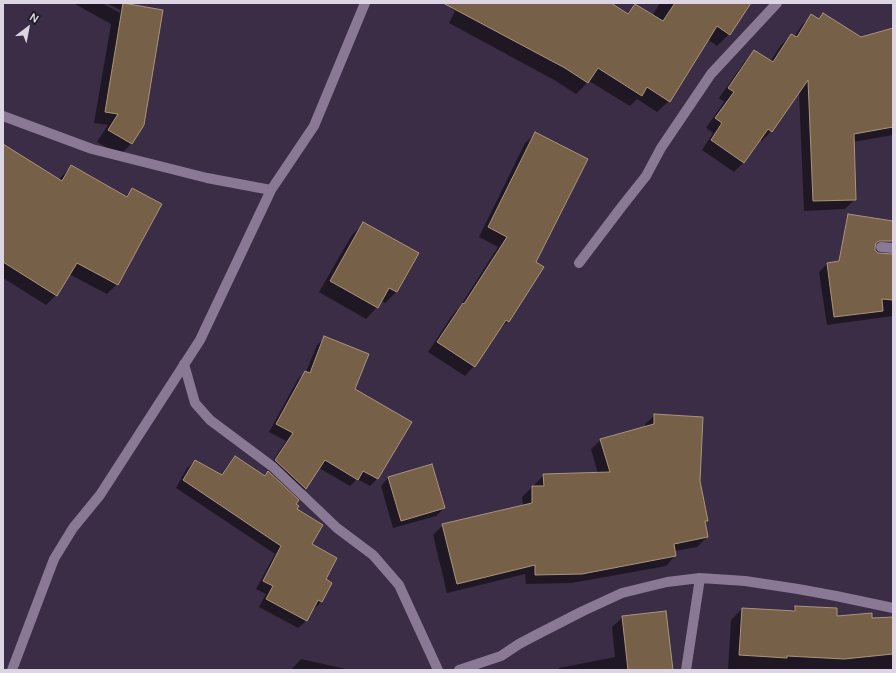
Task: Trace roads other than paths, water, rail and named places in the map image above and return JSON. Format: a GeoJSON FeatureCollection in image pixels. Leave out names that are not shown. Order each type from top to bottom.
{"type":"FeatureCollection","features":[{"type":"Feature","properties":{"kind":"street"},"geometry":{"type":"LineString","coordinates":[[12,670],[54,559],[73,528],[100,495],[200,340],[271,190],[314,126],[365,3]]}},
{"type":"Feature","properties":{"kind":"street"},"geometry":{"type":"LineString","coordinates":[[579,263],[646,176],[661,148],[711,74],[776,3]]}},
{"type":"Feature","properties":{"kind":"street"},"geometry":{"type":"LineString","coordinates":[[3,116],[92,149],[207,178],[271,190]]}},
{"type":"Feature","properties":{"kind":"street"},"geometry":{"type":"LineString","coordinates":[[881,247],[893,248]]}},
{"type":"Feature","properties":{"kind":"street"},"geometry":{"type":"LineString","coordinates":[[184,364],[195,403],[210,420],[273,467],[337,528],[373,555],[399,585],[438,670]]}},
{"type":"Feature","properties":{"kind":"street"},"geometry":{"type":"LineString","coordinates":[[686,670],[700,578]]}},
{"type":"Feature","properties":{"kind":"street"},"geometry":{"type":"LineString","coordinates":[[459,670],[501,656],[536,635],[583,611],[622,594],[667,582],[700,578],[773,584],[893,608]]}}]}
